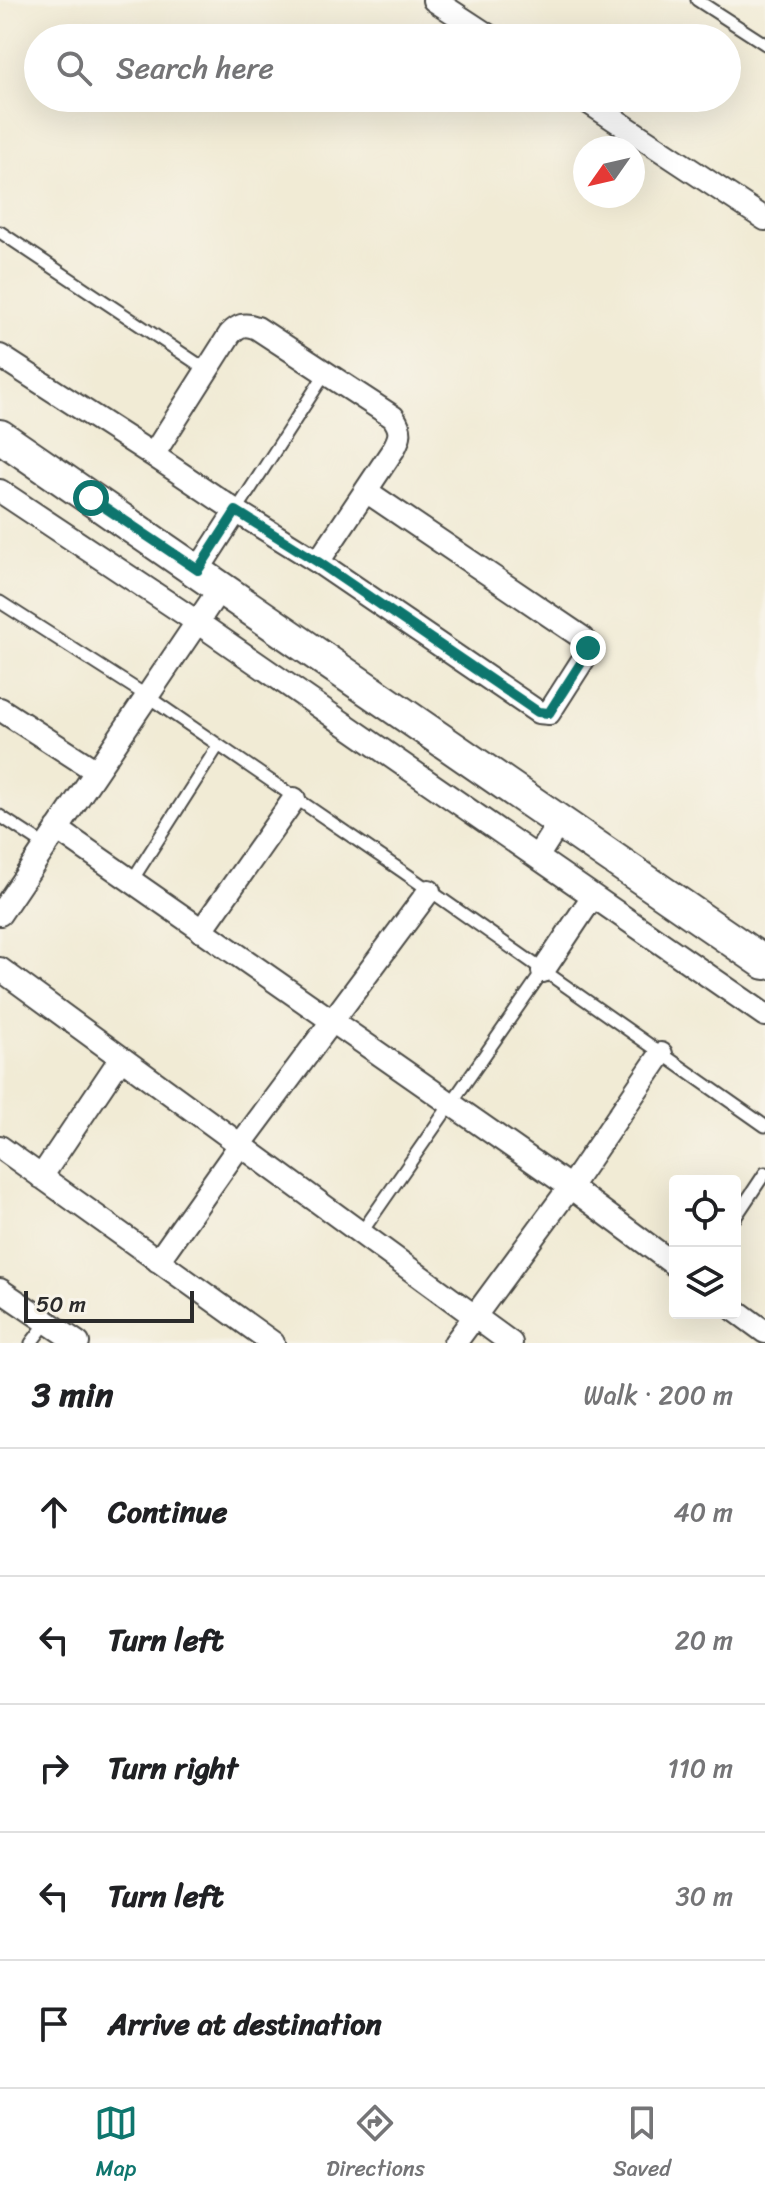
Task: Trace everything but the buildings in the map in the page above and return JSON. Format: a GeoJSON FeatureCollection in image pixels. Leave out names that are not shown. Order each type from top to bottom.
{"type":"FeatureCollection","features":[{"type":"Feature","properties":{"kind":"street"},"geometry":{"type":"LineString","coordinates":[[434,0],[471,24]]}},
{"type":"Feature","properties":{"kind":"street"},"geometry":{"type":"LineString","coordinates":[[603,112],[765,219]]}},
{"type":"Feature","properties":{"kind":"street"},"geometry":{"type":"LineString","coordinates":[[153,455],[230,334],[238,326],[247,324],[257,328],[393,417],[401,428],[393,450],[318,562]]}},
{"type":"Feature","properties":{"kind":"street"},"geometry":{"type":"LineString","coordinates":[[0,356],[318,562],[538,712],[549,713],[588,652],[583,638],[366,491]]}},
{"type":"Feature","properties":{"kind":"street"},"geometry":{"type":"LineString","coordinates":[[0,436],[765,963]]}},
{"type":"Feature","properties":{"kind":"street"},"geometry":{"type":"LineString","coordinates":[[0,491],[197,622],[765,1015]]}},
{"type":"Feature","properties":{"kind":"street"},"geometry":{"type":"LineString","coordinates":[[0,914],[197,622],[209,578],[236,511]]}},
{"type":"Feature","properties":{"kind":"street"},"geometry":{"type":"LineString","coordinates":[[0,709],[96,771]]}},
{"type":"Feature","properties":{"kind":"street"},"geometry":{"type":"LineString","coordinates":[[201,931],[294,799]]}},
{"type":"Feature","properties":{"kind":"street"},"geometry":{"type":"LineString","coordinates":[[537,857],[560,821]]}},
{"type":"Feature","properties":{"kind":"street"},"geometry":{"type":"LineString","coordinates":[[52,838],[131,882],[570,1187],[669,1261]]}},
{"type":"Feature","properties":{"kind":"street"},"geometry":{"type":"LineString","coordinates":[[158,1261],[429,891]]}},
{"type":"Feature","properties":{"kind":"street"},"geometry":{"type":"LineString","coordinates":[[543,971],[593,896]]}},
{"type":"Feature","properties":{"kind":"street"},"geometry":{"type":"LineString","coordinates":[[0,969],[511,1343]]}},
{"type":"Feature","properties":{"kind":"street"},"geometry":{"type":"LineString","coordinates":[[455,1343],[570,1187],[661,1054]]}},
{"type":"Feature","properties":{"kind":"street"},"geometry":{"type":"LineString","coordinates":[[41,1177],[121,1058]]}},
{"type":"Feature","properties":{"kind":"street"},"geometry":{"type":"LineString","coordinates":[[0,1147],[273,1343]]}},
{"type":"Feature","properties":{"kind":"street"},"geometry":{"type":"LineString","coordinates":[[0,1290],[78,1343]]}},
{"type":"Feature","properties":{"kind":"street"},"geometry":{"type":"LineString","coordinates":[[741,1314],[765,1332]]}},
{"type":"Feature","properties":{"kind":"lane"},"geometry":{"type":"LineString","coordinates":[[697,0],[734,24]]}},
{"type":"Feature","properties":{"kind":"lane"},"geometry":{"type":"LineString","coordinates":[[741,28],[765,44]]}},
{"type":"Feature","properties":{"kind":"lane"},"geometry":{"type":"LineString","coordinates":[[0,232],[207,370]]}},
{"type":"Feature","properties":{"kind":"lane"},"geometry":{"type":"LineString","coordinates":[[236,511],[325,374]]}},
{"type":"Feature","properties":{"kind":"lane"},"geometry":{"type":"LineString","coordinates":[[0,602],[147,696],[765,1126]]}},
{"type":"Feature","properties":{"kind":"lane"},"geometry":{"type":"LineString","coordinates":[[131,882],[218,746]]}},
{"type":"Feature","properties":{"kind":"lane"},"geometry":{"type":"LineString","coordinates":[[0,816],[52,838]]}},
{"type":"Feature","properties":{"kind":"lane"},"geometry":{"type":"LineString","coordinates":[[361,1233],[543,971]]}},
{"type":"Feature","properties":{"kind":"lane"},"geometry":{"type":"LineString","coordinates":[[741,1209],[765,1173]]}},
{"type":"Feature","properties":{"kind":"lane"},"geometry":{"type":"LineString","coordinates":[[31,1343],[47,1322]]}},
{"type":"Feature","properties":{"kind":"route"},"geometry":{"type":"LineString","coordinates":[[91,498],[198,570],[236,511],[318,562],[538,712],[549,713],[588,648]]}}]}
